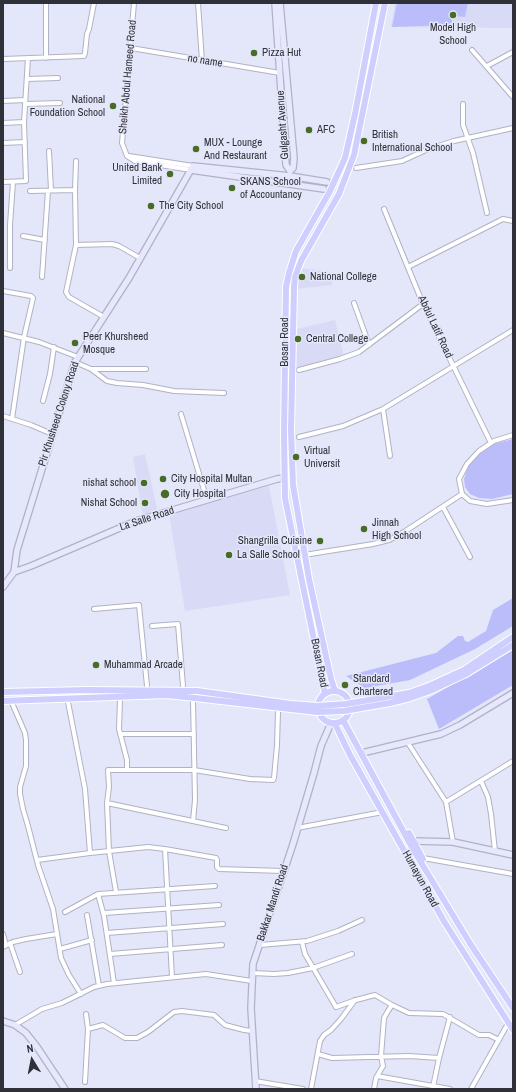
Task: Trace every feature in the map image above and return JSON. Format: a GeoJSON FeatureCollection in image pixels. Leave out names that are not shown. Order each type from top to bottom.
{"type":"FeatureCollection","features":[{"type":"Feature","properties":{"kind":"main road","name":"Bosan Road"},"geometry":{"type":"LineString","coordinates":[[325,694],[285,498],[286,287],[296,251],[330,191],[345,158],[376,3]]}},
{"type":"Feature","properties":{"kind":"main road","name":"Bosan Road"},"geometry":{"type":"LineString","coordinates":[[335,691],[331,679],[304,555],[293,485],[291,430],[296,277],[301,261],[339,194],[354,155],[385,3]]}},
{"type":"Feature","properties":{"kind":"main road"},"geometry":{"type":"LineString","coordinates":[[3,692],[87,690],[190,691],[317,706],[366,702],[409,693],[465,672],[513,637]]}},
{"type":"Feature","properties":{"kind":"main road"},"geometry":{"type":"LineString","coordinates":[[3,701],[167,695],[317,712],[344,711],[410,698],[430,691],[513,645]]}},
{"type":"Feature","properties":{"kind":"main road"},"geometry":{"type":"LineString","coordinates":[[335,691],[340,692],[345,696],[350,705],[349,714],[344,720],[333,723],[323,720],[318,712],[318,703],[325,694],[335,691]]}},
{"type":"Feature","properties":{"kind":"main road","name":"Humayun Road"},"geometry":{"type":"LineString","coordinates":[[344,720],[414,851],[471,945],[513,1008]]}},
{"type":"Feature","properties":{"kind":"main road","name":"Humayun Road"},"geometry":{"type":"LineString","coordinates":[[333,723],[445,924],[513,1030]]}},
{"type":"Feature","properties":{"kind":"main road"},"geometry":{"type":"LineString","coordinates":[[362,753],[414,841],[423,858],[430,877]]}},
{"type":"Feature","properties":{"kind":"street"},"geometry":{"type":"LineString","coordinates":[[46,3],[46,58]]}},
{"type":"Feature","properties":{"kind":"street"},"geometry":{"type":"LineString","coordinates":[[3,59],[84,56],[94,3]]}},
{"type":"Feature","properties":{"kind":"street","name":"Sheikh Abdul Hameed Road"},"geometry":{"type":"LineString","coordinates":[[134,3],[122,143],[127,156],[135,161],[192,168]]}},
{"type":"Feature","properties":{"kind":"street"},"geometry":{"type":"LineString","coordinates":[[198,3],[202,61]]}},
{"type":"Feature","properties":{"kind":"street","name":"Gulgasht Avenue"},"geometry":{"type":"LineString","coordinates":[[275,3],[286,165],[290,174]]}},
{"type":"Feature","properties":{"kind":"street","name":"Gulgasht Avenue"},"geometry":{"type":"LineString","coordinates":[[280,3],[294,158],[293,168],[290,174]]}},
{"type":"Feature","properties":{"kind":"street","name":"no name"},"geometry":{"type":"LineString","coordinates":[[131,48],[280,73]]}},
{"type":"Feature","properties":{"kind":"street"},"geometry":{"type":"LineString","coordinates":[[472,50],[513,97]]}},
{"type":"Feature","properties":{"kind":"street"},"geometry":{"type":"LineString","coordinates":[[487,66],[513,52]]}},
{"type":"Feature","properties":{"kind":"street"},"geometry":{"type":"LineString","coordinates":[[3,182],[26,181],[24,122],[28,58]]}},
{"type":"Feature","properties":{"kind":"street"},"geometry":{"type":"LineString","coordinates":[[27,79],[58,78]]}},
{"type":"Feature","properties":{"kind":"street"},"geometry":{"type":"LineString","coordinates":[[3,101],[60,103]]}},
{"type":"Feature","properties":{"kind":"street"},"geometry":{"type":"LineString","coordinates":[[463,104],[463,125],[469,138],[487,212]]}},
{"type":"Feature","properties":{"kind":"street"},"geometry":{"type":"LineString","coordinates":[[3,123],[24,122]]}},
{"type":"Feature","properties":{"kind":"street"},"geometry":{"type":"LineString","coordinates":[[356,168],[402,161],[426,150],[513,128]]}},
{"type":"Feature","properties":{"kind":"street"},"geometry":{"type":"LineString","coordinates":[[3,143],[25,142]]}},
{"type":"Feature","properties":{"kind":"street"},"geometry":{"type":"LineString","coordinates":[[42,277],[44,240],[50,190],[49,151]]}},
{"type":"Feature","properties":{"kind":"street"},"geometry":{"type":"LineString","coordinates":[[76,161],[76,245],[66,292],[70,297],[104,317]]}},
{"type":"Feature","properties":{"kind":"street"},"geometry":{"type":"LineString","coordinates":[[192,168],[324,189]]}},
{"type":"Feature","properties":{"kind":"street","name":"Gulgasht Avenue"},"geometry":{"type":"LineString","coordinates":[[192,168],[290,174],[327,182]]}},
{"type":"Feature","properties":{"kind":"street","name":"Pir Khusheed Colony Road"},"geometry":{"type":"LineString","coordinates":[[14,572],[17,550],[52,434],[77,359],[140,258],[192,168]]}},
{"type":"Feature","properties":{"kind":"street"},"geometry":{"type":"LineString","coordinates":[[290,174],[290,184]]}},
{"type":"Feature","properties":{"kind":"street"},"geometry":{"type":"LineString","coordinates":[[10,268],[10,225],[13,182]]}},
{"type":"Feature","properties":{"kind":"street"},"geometry":{"type":"LineString","coordinates":[[30,191],[75,190]]}},
{"type":"Feature","properties":{"kind":"street","name":"Abdul Latif Road"},"geometry":{"type":"LineString","coordinates":[[384,209],[423,304],[491,443]]}},
{"type":"Feature","properties":{"kind":"street"},"geometry":{"type":"LineString","coordinates":[[408,267],[503,219],[513,221]]}},
{"type":"Feature","properties":{"kind":"street"},"geometry":{"type":"LineString","coordinates":[[23,236],[44,240]]}},
{"type":"Feature","properties":{"kind":"street"},"geometry":{"type":"LineString","coordinates":[[76,245],[112,244],[119,246],[140,258]]}},
{"type":"Feature","properties":{"kind":"street"},"geometry":{"type":"LineString","coordinates":[[3,291],[33,297],[24,337],[12,419]]}},
{"type":"Feature","properties":{"kind":"street"},"geometry":{"type":"LineString","coordinates":[[354,303],[369,345]]}},
{"type":"Feature","properties":{"kind":"street"},"geometry":{"type":"LineString","coordinates":[[299,370],[349,356],[369,345],[423,304]]}},
{"type":"Feature","properties":{"kind":"street"},"geometry":{"type":"LineString","coordinates":[[299,437],[343,426],[383,410],[513,330]]}},
{"type":"Feature","properties":{"kind":"street"},"geometry":{"type":"LineString","coordinates":[[3,333],[24,337],[54,347],[77,359],[107,381],[143,385],[174,391],[224,393]]}},
{"type":"Feature","properties":{"kind":"street"},"geometry":{"type":"LineString","coordinates":[[43,401],[50,374],[54,347]]}},
{"type":"Feature","properties":{"kind":"street"},"geometry":{"type":"LineString","coordinates":[[91,369],[146,369]]}},
{"type":"Feature","properties":{"kind":"street"},"geometry":{"type":"LineString","coordinates":[[383,410],[390,456]]}},
{"type":"Feature","properties":{"kind":"street"},"geometry":{"type":"LineString","coordinates":[[181,414],[207,500]]}},
{"type":"Feature","properties":{"kind":"street"},"geometry":{"type":"LineString","coordinates":[[3,416],[31,425],[52,434]]}},
{"type":"Feature","properties":{"kind":"street"},"geometry":{"type":"LineString","coordinates":[[513,435],[491,443],[472,458],[459,480],[462,494],[470,501],[479,503],[494,503],[513,500]]}},
{"type":"Feature","properties":{"kind":"street","name":"La Salle Road"},"geometry":{"type":"LineString","coordinates":[[14,572],[136,521],[284,478]]}},
{"type":"Feature","properties":{"kind":"street"},"geometry":{"type":"LineString","coordinates":[[304,555],[389,540],[404,532],[462,494]]}},
{"type":"Feature","properties":{"kind":"street"},"geometry":{"type":"LineString","coordinates":[[443,506],[470,557]]}},
{"type":"Feature","properties":{"kind":"street"},"geometry":{"type":"LineString","coordinates":[[4,586],[14,572]]}},
{"type":"Feature","properties":{"kind":"street"},"geometry":{"type":"LineString","coordinates":[[94,609],[139,605],[147,686]]}},
{"type":"Feature","properties":{"kind":"street"},"geometry":{"type":"LineString","coordinates":[[152,626],[178,624],[183,686]]}},
{"type":"Feature","properties":{"kind":"street"},"geometry":{"type":"LineString","coordinates":[[362,753],[441,734],[460,725],[513,693]]}},
{"type":"Feature","properties":{"kind":"street"},"geometry":{"type":"LineString","coordinates":[[120,700],[120,734],[127,769]]}},
{"type":"Feature","properties":{"kind":"street"},"geometry":{"type":"LineString","coordinates":[[193,701],[195,800],[193,821]]}},
{"type":"Feature","properties":{"kind":"street"},"geometry":{"type":"LineString","coordinates":[[68,702],[86,789],[90,853]]}},
{"type":"Feature","properties":{"kind":"street"},"geometry":{"type":"LineString","coordinates":[[12,703],[25,733],[26,740],[26,766],[20,783],[20,794],[37,860],[49,896],[65,968],[81,994]]}},
{"type":"Feature","properties":{"kind":"street"},"geometry":{"type":"LineString","coordinates":[[116,892],[110,851],[107,803],[109,787],[107,771],[110,769],[194,770],[250,779],[273,780],[277,745],[278,712]]}},
{"type":"Feature","properties":{"kind":"street","name":"Bakkar Mandi Road"},"geometry":{"type":"LineString","coordinates":[[256,1089],[252,1031],[253,964],[297,828],[321,746],[333,723]]}},
{"type":"Feature","properties":{"kind":"street"},"geometry":{"type":"LineString","coordinates":[[120,734],[194,734]]}},
{"type":"Feature","properties":{"kind":"street"},"geometry":{"type":"LineString","coordinates":[[408,742],[446,802],[453,842]]}},
{"type":"Feature","properties":{"kind":"street"},"geometry":{"type":"LineString","coordinates":[[446,802],[513,761]]}},
{"type":"Feature","properties":{"kind":"street"},"geometry":{"type":"LineString","coordinates":[[481,780],[489,803],[495,851]]}},
{"type":"Feature","properties":{"kind":"street"},"geometry":{"type":"LineString","coordinates":[[107,803],[226,828]]}},
{"type":"Feature","properties":{"kind":"street"},"geometry":{"type":"LineString","coordinates":[[297,828],[382,812]]}},
{"type":"Feature","properties":{"kind":"street"},"geometry":{"type":"LineString","coordinates":[[414,841],[453,842],[513,855]]}},
{"type":"Feature","properties":{"kind":"street"},"geometry":{"type":"LineString","coordinates":[[37,860],[142,847],[166,849],[216,858],[216,867],[219,869],[283,871]]}},
{"type":"Feature","properties":{"kind":"street"},"geometry":{"type":"LineString","coordinates":[[166,849],[172,977]]}},
{"type":"Feature","properties":{"kind":"street"},"geometry":{"type":"LineString","coordinates":[[423,858],[513,874]]}},
{"type":"Feature","properties":{"kind":"street"},"geometry":{"type":"LineString","coordinates":[[65,912],[98,894],[215,886]]}},
{"type":"Feature","properties":{"kind":"street"},"geometry":{"type":"LineString","coordinates":[[98,894],[104,914],[114,983]]}},
{"type":"Feature","properties":{"kind":"street"},"geometry":{"type":"LineString","coordinates":[[104,914],[219,905]]}},
{"type":"Feature","properties":{"kind":"street"},"geometry":{"type":"LineString","coordinates":[[87,915],[99,986]]}},
{"type":"Feature","properties":{"kind":"street"},"geometry":{"type":"LineString","coordinates":[[260,945],[302,942],[315,939],[338,931],[362,920]]}},
{"type":"Feature","properties":{"kind":"street"},"geometry":{"type":"LineString","coordinates":[[107,933],[223,924]]}},
{"type":"Feature","properties":{"kind":"street"},"geometry":{"type":"LineString","coordinates":[[3,934],[6,945],[20,972]]}},
{"type":"Feature","properties":{"kind":"street"},"geometry":{"type":"LineString","coordinates":[[6,945],[32,938],[57,934]]}},
{"type":"Feature","properties":{"kind":"street"},"geometry":{"type":"LineString","coordinates":[[60,949],[92,940]]}},
{"type":"Feature","properties":{"kind":"street"},"geometry":{"type":"LineString","coordinates":[[302,942],[305,954],[336,1007],[375,995],[392,1005],[410,1012],[443,1014],[479,1035],[489,1035],[499,1040]]}},
{"type":"Feature","properties":{"kind":"street"},"geometry":{"type":"LineString","coordinates":[[110,954],[222,945]]}},
{"type":"Feature","properties":{"kind":"street"},"geometry":{"type":"LineString","coordinates":[[252,973],[281,974],[313,968],[352,954]]}},
{"type":"Feature","properties":{"kind":"street"},"geometry":{"type":"LineString","coordinates":[[15,1025],[42,1009],[99,986],[114,983],[213,974],[252,981]]}},
{"type":"Feature","properties":{"kind":"street"},"geometry":{"type":"LineString","coordinates":[[311,1089],[313,1071],[320,1041],[324,1035],[341,1019],[356,1000]]}},
{"type":"Feature","properties":{"kind":"street"},"geometry":{"type":"LineString","coordinates":[[374,1089],[377,1076],[383,1066],[381,1056],[384,1018],[392,1005]]}},
{"type":"Feature","properties":{"kind":"street"},"geometry":{"type":"LineString","coordinates":[[88,1029],[103,1025],[125,1038],[137,1038],[148,1032],[174,1012],[182,1011],[214,1015],[225,1025],[252,1031]]}},
{"type":"Feature","properties":{"kind":"street"},"geometry":{"type":"LineString","coordinates":[[85,1082],[88,1029],[86,1014]]}},
{"type":"Feature","properties":{"kind":"street"},"geometry":{"type":"LineString","coordinates":[[430,1087],[450,1017]]}},
{"type":"Feature","properties":{"kind":"street"},"geometry":{"type":"LineString","coordinates":[[3,1020],[15,1025],[32,1039],[65,1089]]}},
{"type":"Feature","properties":{"kind":"street"},"geometry":{"type":"LineString","coordinates":[[471,1089],[506,1027]]}},
{"type":"Feature","properties":{"kind":"street"},"geometry":{"type":"LineString","coordinates":[[318,1054],[332,1058],[381,1056],[439,1058]]}},
{"type":"Feature","properties":{"kind":"street"},"geometry":{"type":"LineString","coordinates":[[377,1076],[430,1087],[450,1089]]}},
{"type":"Feature","properties":{"kind":"street"},"geometry":{"type":"LineString","coordinates":[[255,1081],[303,1089]]}},
{"type":"Feature","properties":{"kind":"shaded area","name":"Model High School"},"geometry":{"type":"Polygon","coordinates":[[[395,3],[513,3],[513,28],[391,27],[395,3]]]}},
{"type":"Feature","properties":{"kind":"shaded area"},"geometry":{"type":"Polygon","coordinates":[[[397,3],[468,3],[465,17],[453,16],[451,25],[392,27],[397,3]]]}},
{"type":"Feature","properties":{"kind":"shaded area"},"geometry":{"type":"Polygon","coordinates":[[[299,268],[331,272],[332,285],[296,289],[299,268]]]}},
{"type":"Feature","properties":{"kind":"shaded area"},"geometry":{"type":"Polygon","coordinates":[[[335,320],[344,357],[294,370],[292,330],[335,320]]]}},
{"type":"Feature","properties":{"kind":"shaded area"},"geometry":{"type":"Polygon","coordinates":[[[513,439],[513,494],[492,499],[479,498],[470,494],[465,487],[464,479],[468,467],[474,458],[493,444],[513,439]]]}},
{"type":"Feature","properties":{"kind":"shaded area","name":"nishat school"},"geometry":{"type":"Polygon","coordinates":[[[145,454],[157,509],[143,516],[133,457],[145,454]]]}},
{"type":"Feature","properties":{"kind":"shaded area","name":"La Salle School"},"geometry":{"type":"Polygon","coordinates":[[[269,486],[290,595],[185,611],[169,514],[269,486]]]}},
{"type":"Feature","properties":{"kind":"shaded area"},"geometry":{"type":"Polygon","coordinates":[[[513,598],[513,626],[475,649],[410,680],[365,688],[346,676],[436,653],[458,636],[463,636],[465,641],[468,642],[486,631],[493,610],[513,598]]]}},
{"type":"Feature","properties":{"kind":"shaded area"},"geometry":{"type":"Polygon","coordinates":[[[513,650],[513,685],[439,729],[427,699],[513,650]]]}},
{"type":"Feature","properties":{"kind":"place","name":"Model High School"},"geometry":{"type":"Point","coordinates":[453,15]}},
{"type":"Feature","properties":{"kind":"place","name":"Pizza Hut"},"geometry":{"type":"Point","coordinates":[254,53]}},
{"type":"Feature","properties":{"kind":"place","name":"National Foundation School"},"geometry":{"type":"Point","coordinates":[113,106]}},
{"type":"Feature","properties":{"kind":"place","name":"AFC"},"geometry":{"type":"Point","coordinates":[309,130]}},
{"type":"Feature","properties":{"kind":"place","name":"British International School"},"geometry":{"type":"Point","coordinates":[364,141]}},
{"type":"Feature","properties":{"kind":"place","name":"MUX - Lounge And Restaurant"},"geometry":{"type":"Point","coordinates":[196,149]}},
{"type":"Feature","properties":{"kind":"place","name":"United Bank Limited"},"geometry":{"type":"Point","coordinates":[170,174]}},
{"type":"Feature","properties":{"kind":"place","name":"SKANS School of Accountancy"},"geometry":{"type":"Point","coordinates":[232,188]}},
{"type":"Feature","properties":{"kind":"place","name":"The City School"},"geometry":{"type":"Point","coordinates":[151,206]}},
{"type":"Feature","properties":{"kind":"place","name":"National College"},"geometry":{"type":"Point","coordinates":[302,277]}},
{"type":"Feature","properties":{"kind":"place","name":"Central College"},"geometry":{"type":"Point","coordinates":[298,339]}},
{"type":"Feature","properties":{"kind":"place","name":"Peer Khursheed Mosque"},"geometry":{"type":"Point","coordinates":[75,343]}},
{"type":"Feature","properties":{"kind":"place","name":"Virtual Universit"},"geometry":{"type":"Point","coordinates":[296,457]}},
{"type":"Feature","properties":{"kind":"place","name":"City Hospital Multan"},"geometry":{"type":"Point","coordinates":[163,479]}},
{"type":"Feature","properties":{"kind":"place","name":"nishat school"},"geometry":{"type":"Point","coordinates":[144,483]}},
{"type":"Feature","properties":{"kind":"place","name":"City Hospital"},"geometry":{"type":"Point","coordinates":[165,494]}},
{"type":"Feature","properties":{"kind":"place","name":"Nishat School"},"geometry":{"type":"Point","coordinates":[145,503]}},
{"type":"Feature","properties":{"kind":"place","name":"Jinnah High School"},"geometry":{"type":"Point","coordinates":[364,529]}},
{"type":"Feature","properties":{"kind":"place","name":"Shangrilla Cuisine"},"geometry":{"type":"Point","coordinates":[320,541]}},
{"type":"Feature","properties":{"kind":"place","name":"La Salle School"},"geometry":{"type":"Point","coordinates":[229,555]}},
{"type":"Feature","properties":{"kind":"place","name":"Muhammad Arcade"},"geometry":{"type":"Point","coordinates":[96,665]}},
{"type":"Feature","properties":{"kind":"place","name":"Standard Chartered"},"geometry":{"type":"Point","coordinates":[345,685]}}]}
